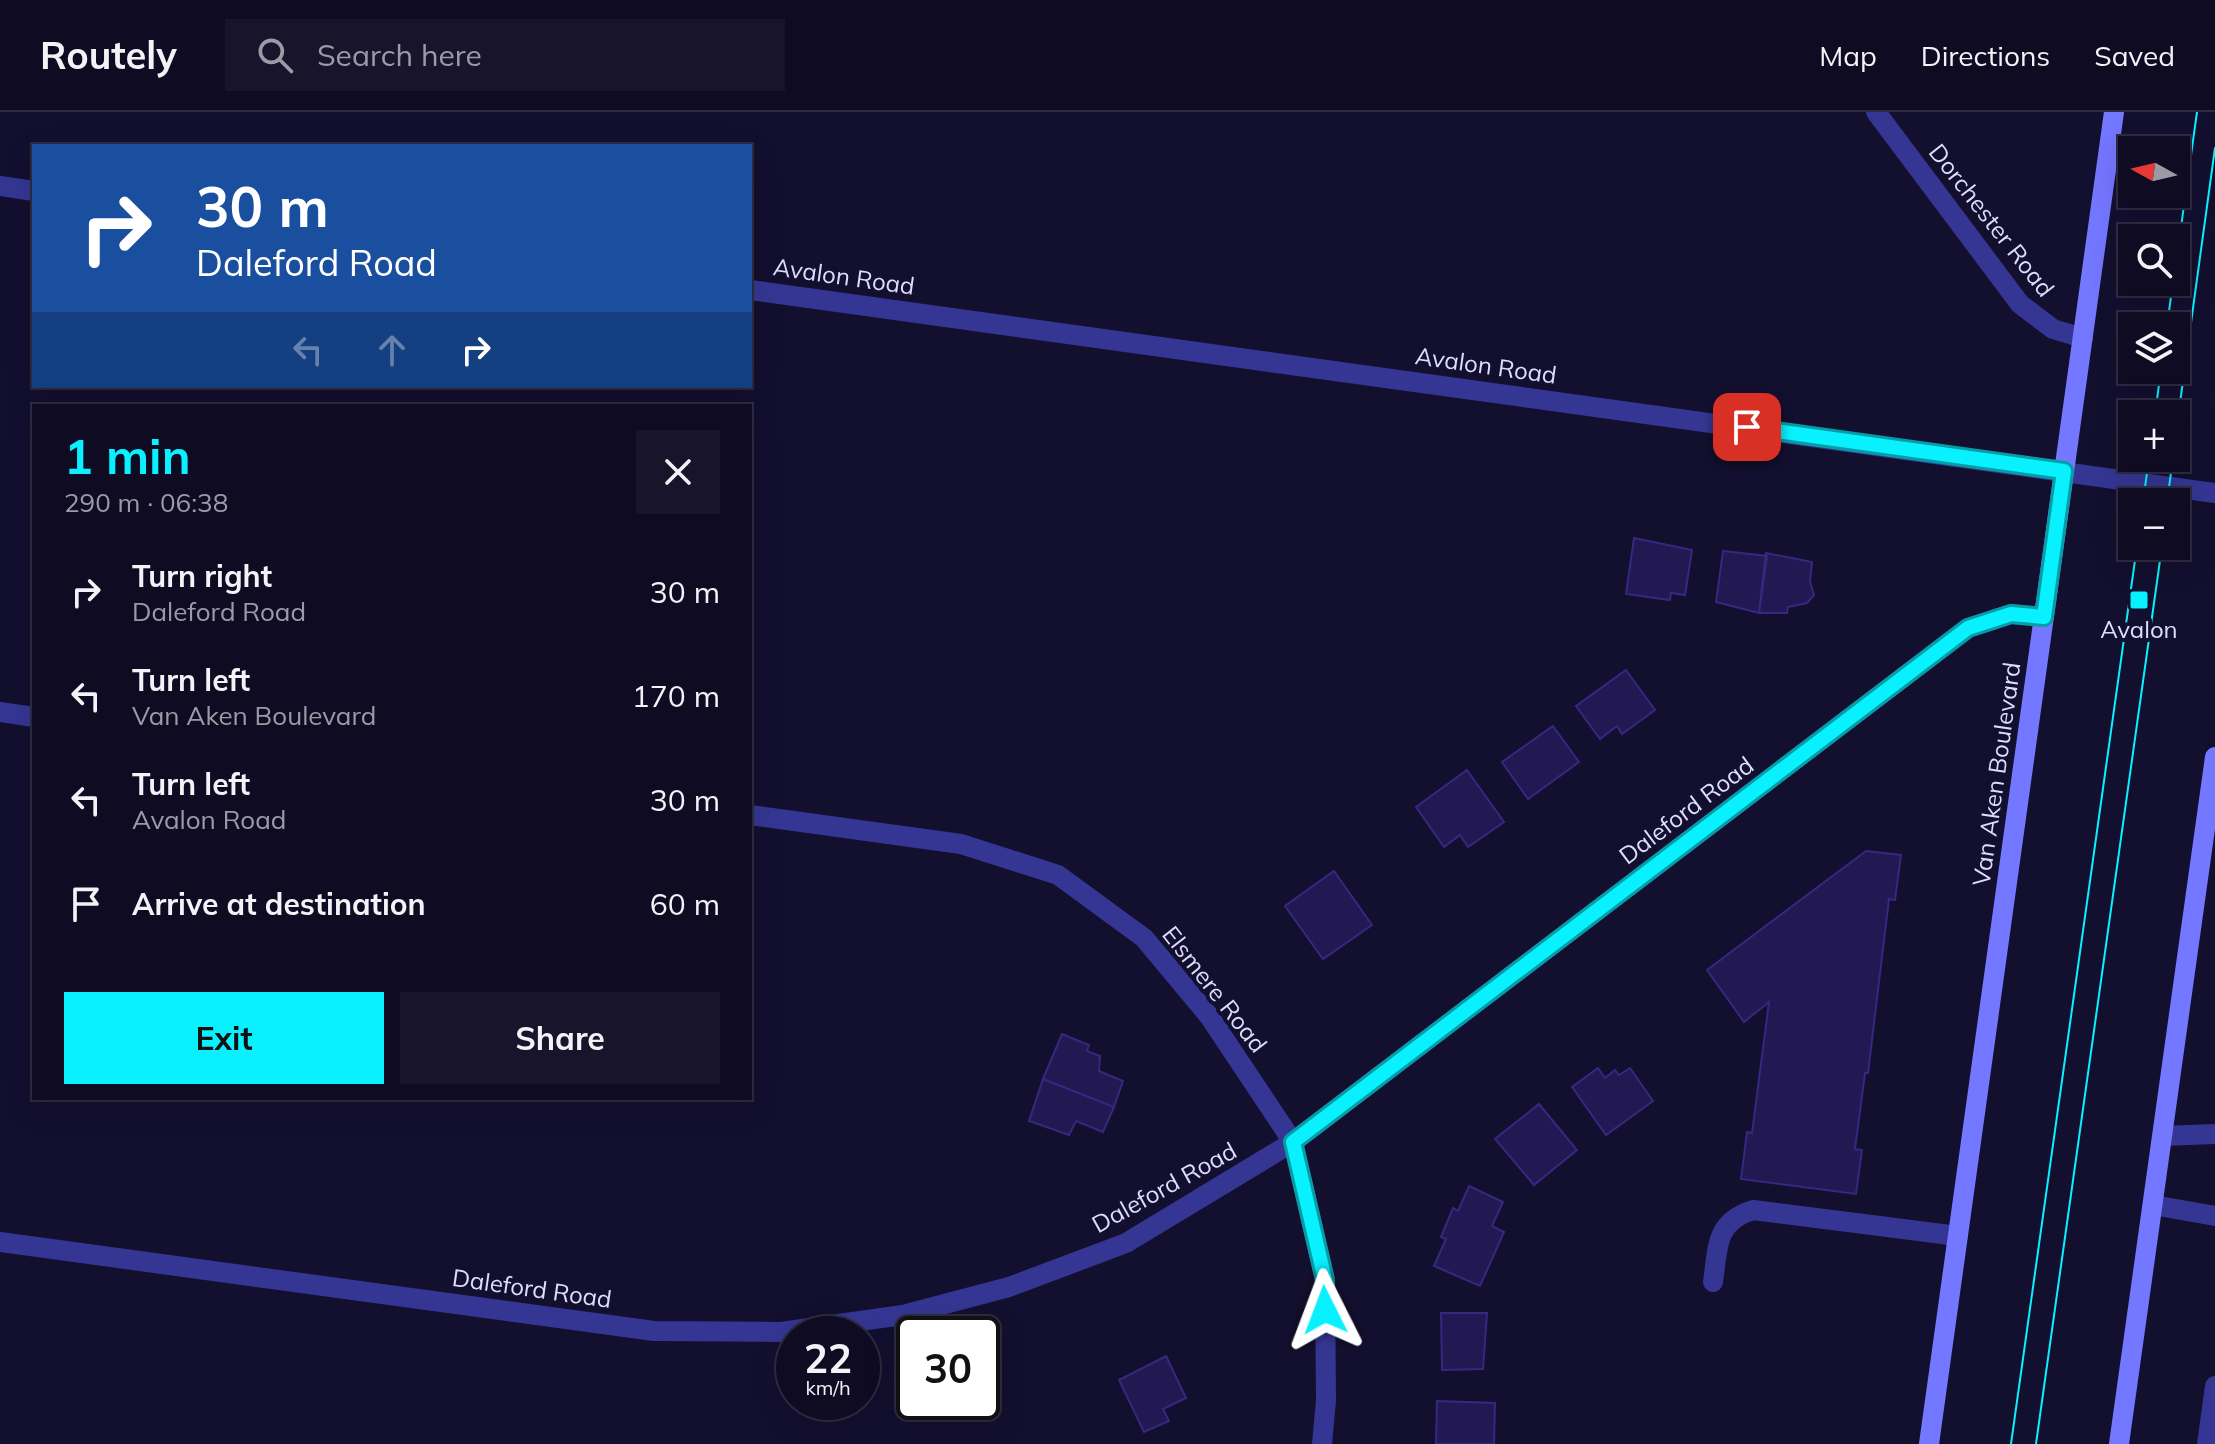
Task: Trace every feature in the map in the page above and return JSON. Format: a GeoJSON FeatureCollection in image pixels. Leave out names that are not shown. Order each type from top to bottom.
{"type":"FeatureCollection","features":[{"type":"Feature","properties":{"kind":"main road","name":"Van Aken Boulevard"},"geometry":{"type":"LineString","coordinates":[[1929,1444],[2114,112]]}},
{"type":"Feature","properties":{"kind":"main road"},"geometry":{"type":"LineString","coordinates":[[2119,1444],[2211,819],[2215,757]]}},
{"type":"Feature","properties":{"kind":"street","name":"Dorchester Road"},"geometry":{"type":"LineString","coordinates":[[1876,112],[2020,304],[2053,329],[2083,338]]}},
{"type":"Feature","properties":{"kind":"street"},"geometry":{"type":"LineString","coordinates":[[0,186],[32,191]]}},
{"type":"Feature","properties":{"kind":"street","name":"Avalon Road"},"geometry":{"type":"LineString","coordinates":[[752,290],[2215,493]]}},
{"type":"Feature","properties":{"kind":"street","name":"Daleford Road"},"geometry":{"type":"LineString","coordinates":[[0,1242],[654,1331],[781,1332],[903,1315],[1009,1287],[1126,1243],[1293,1142],[1968,628],[2011,614],[2044,617]]}},
{"type":"Feature","properties":{"kind":"street"},"geometry":{"type":"LineString","coordinates":[[0,712],[32,717]]}},
{"type":"Feature","properties":{"kind":"street","name":"Elsmere Road"},"geometry":{"type":"LineString","coordinates":[[752,815],[961,844],[1058,875],[1144,938],[1209,1016],[1293,1142]]}},
{"type":"Feature","properties":{"kind":"street"},"geometry":{"type":"LineString","coordinates":[[2163,1136],[2215,1134]]}},
{"type":"Feature","properties":{"kind":"street"},"geometry":{"type":"LineString","coordinates":[[1293,1142],[1325,1280],[1326,1400],[1322,1444]]}},
{"type":"Feature","properties":{"kind":"street"},"geometry":{"type":"LineString","coordinates":[[2153,1205],[2215,1216]]}},
{"type":"Feature","properties":{"kind":"street"},"geometry":{"type":"LineString","coordinates":[[1713,1282],[1720,1236],[1734,1216],[1753,1210],[1958,1236]]}},
{"type":"Feature","properties":{"kind":"street"},"geometry":{"type":"LineString","coordinates":[[2207,1444],[2215,1386]]}},
{"type":"Feature","properties":{"kind":"building"},"geometry":{"type":"Polygon","coordinates":[[[1634,538],[1692,550],[1685,595],[1671,593],[1670,600],[1626,594],[1634,538]]]}},
{"type":"Feature","properties":{"kind":"building"},"geometry":{"type":"Polygon","coordinates":[[[1723,551],[1767,556],[1759,613],[1716,602],[1723,551]]]}},
{"type":"Feature","properties":{"kind":"building"},"geometry":{"type":"Polygon","coordinates":[[[1766,553],[1812,562],[1810,582],[1814,595],[1807,603],[1788,607],[1787,613],[1759,613],[1766,553]]]}},
{"type":"Feature","properties":{"kind":"building"},"geometry":{"type":"Polygon","coordinates":[[[1626,670],[1655,710],[1622,734],[1617,726],[1600,739],[1576,706],[1626,670]]]}},
{"type":"Feature","properties":{"kind":"building"},"geometry":{"type":"Polygon","coordinates":[[[1553,726],[1579,762],[1528,799],[1502,762],[1553,726]]]}},
{"type":"Feature","properties":{"kind":"building"},"geometry":{"type":"Polygon","coordinates":[[[1467,770],[1504,822],[1468,847],[1460,835],[1444,847],[1416,807],[1467,770]]]}},
{"type":"Feature","properties":{"kind":"building"},"geometry":{"type":"Polygon","coordinates":[[[1866,851],[1901,855],[1895,900],[1889,899],[1868,1073],[1865,1073],[1855,1149],[1862,1150],[1856,1194],[1741,1179],[1747,1132],[1752,1133],[1769,1002],[1744,1022],[1707,970],[1866,851]]]}},
{"type":"Feature","properties":{"kind":"building"},"geometry":{"type":"Polygon","coordinates":[[[1334,871],[1372,925],[1323,959],[1285,906],[1334,871]]]}},
{"type":"Feature","properties":{"kind":"building"},"geometry":{"type":"Polygon","coordinates":[[[1062,1034],[1089,1045],[1087,1051],[1100,1056],[1099,1071],[1123,1081],[1114,1107],[1043,1079],[1062,1034]]]}},
{"type":"Feature","properties":{"kind":"building"},"geometry":{"type":"Polygon","coordinates":[[[1598,1068],[1605,1078],[1615,1070],[1619,1075],[1630,1068],[1653,1101],[1606,1135],[1572,1087],[1598,1068]]]}},
{"type":"Feature","properties":{"kind":"building"},"geometry":{"type":"Polygon","coordinates":[[[1043,1079],[1114,1107],[1103,1132],[1076,1121],[1069,1135],[1029,1121],[1043,1079]]]}},
{"type":"Feature","properties":{"kind":"building"},"geometry":{"type":"Polygon","coordinates":[[[1539,1104],[1577,1150],[1534,1185],[1495,1139],[1539,1104]]]}},
{"type":"Feature","properties":{"kind":"building"},"geometry":{"type":"Polygon","coordinates":[[[1469,1186],[1503,1202],[1492,1226],[1504,1232],[1480,1286],[1434,1266],[1446,1239],[1441,1237],[1453,1208],[1458,1211],[1469,1186]]]}},
{"type":"Feature","properties":{"kind":"building"},"geometry":{"type":"Polygon","coordinates":[[[1441,1313],[1487,1313],[1483,1369],[1442,1370],[1441,1313]]]}},
{"type":"Feature","properties":{"kind":"building"},"geometry":{"type":"Polygon","coordinates":[[[1166,1356],[1186,1398],[1163,1409],[1169,1421],[1144,1432],[1119,1380],[1166,1356]]]}},
{"type":"Feature","properties":{"kind":"building"},"geometry":{"type":"Polygon","coordinates":[[[1437,1401],[1495,1403],[1494,1444],[1436,1444],[1437,1401]]]}},
{"type":"Feature","properties":{"kind":"tram line"},"geometry":{"type":"LineString","coordinates":[[2181,224],[2197,112]]}},
{"type":"Feature","properties":{"kind":"tram line"},"geometry":{"type":"LineString","coordinates":[[2180,400],[2215,148]]}},
{"type":"Feature","properties":{"kind":"tram line"},"geometry":{"type":"LineString","coordinates":[[2169,312],[2171,296]]}},
{"type":"Feature","properties":{"kind":"tram line"},"geometry":{"type":"LineString","coordinates":[[2157,400],[2159,384]]}},
{"type":"Feature","properties":{"kind":"tram line"},"geometry":{"type":"LineString","coordinates":[[2145,488],[2147,472]]}},
{"type":"Feature","properties":{"kind":"tram line"},"geometry":{"type":"LineString","coordinates":[[2169,488],[2171,472]]}},
{"type":"Feature","properties":{"kind":"tram line"},"geometry":{"type":"LineString","coordinates":[[2011,1444],[2135,560]]}},
{"type":"Feature","properties":{"kind":"tram line"},"geometry":{"type":"LineString","coordinates":[[2036,1444],[2160,560]]}},
{"type":"Feature","properties":{"kind":"place","name":"Avalon"},"geometry":{"type":"Point","coordinates":[2139,600]}},
{"type":"Feature","properties":{"kind":"route"},"geometry":{"type":"LineString","coordinates":[[1325,1310],[1325,1280],[1293,1142],[1968,628],[1996,616],[2044,617],[2064,471],[1747,427]]}}]}
